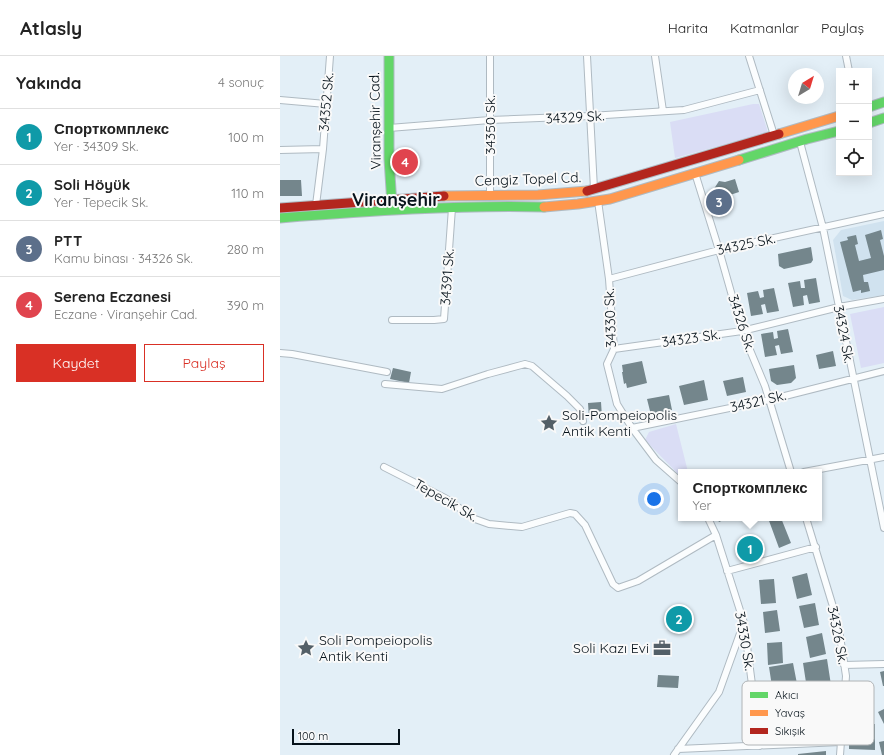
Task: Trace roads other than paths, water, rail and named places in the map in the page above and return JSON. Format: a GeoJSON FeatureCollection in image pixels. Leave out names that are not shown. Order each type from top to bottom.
{"type":"FeatureCollection","features":[{"type":"Feature","properties":{"kind":"street","name":"34352 Sk."},"geometry":{"type":"LineString","coordinates":[[316,205],[323,149],[330,56]]}},
{"type":"Feature","properties":{"kind":"street","name":"Viranşehir Cad."},"geometry":{"type":"LineString","coordinates":[[389,56],[388,128],[392,210]]}},
{"type":"Feature","properties":{"kind":"street","name":"34350 Sk."},"geometry":{"type":"LineString","coordinates":[[490,56],[490,195]]}},
{"type":"Feature","properties":{"kind":"street"},"geometry":{"type":"LineString","coordinates":[[586,56],[594,189]]}},
{"type":"Feature","properties":{"kind":"street"},"geometry":{"type":"LineString","coordinates":[[655,56],[663,111]]}},
{"type":"Feature","properties":{"kind":"street"},"geometry":{"type":"LineString","coordinates":[[749,56],[774,135]]}},
{"type":"Feature","properties":{"kind":"street"},"geometry":{"type":"LineString","coordinates":[[846,56],[848,68]]}},
{"type":"Feature","properties":{"kind":"street","name":"34329 Sk."},"geometry":{"type":"LineString","coordinates":[[388,128],[490,120],[684,110],[760,90]]}},
{"type":"Feature","properties":{"kind":"street"},"geometry":{"type":"LineString","coordinates":[[280,100],[326,104]]}},
{"type":"Feature","properties":{"kind":"street"},"geometry":{"type":"LineString","coordinates":[[872,106],[884,102]]}},
{"type":"Feature","properties":{"kind":"street","name":"Cengiz Topel Cd."},"geometry":{"type":"LineString","coordinates":[[280,208],[452,195],[583,192],[836,117]]}},
{"type":"Feature","properties":{"kind":"street"},"geometry":{"type":"LineString","coordinates":[[872,121],[884,118]]}},
{"type":"Feature","properties":{"kind":"street","name":"Cengiz Topel Cd."},"geometry":{"type":"LineString","coordinates":[[280,218],[392,210],[548,207],[598,201],[610,199],[836,132]]}},
{"type":"Feature","properties":{"kind":"street","name":"34324 Sk."},"geometry":{"type":"LineString","coordinates":[[800,142],[823,228],[852,378],[884,528]]}},
{"type":"Feature","properties":{"kind":"street"},"geometry":{"type":"LineString","coordinates":[[280,150],[323,149]]}},
{"type":"Feature","properties":{"kind":"street","name":"34326 Sk."},"geometry":{"type":"LineString","coordinates":[[695,173],[742,331],[765,386],[790,469]]}},
{"type":"Feature","properties":{"kind":"street","name":"34330 Sk."},"geometry":{"type":"LineString","coordinates":[[598,201],[609,279],[614,349],[607,364],[617,404],[632,428],[656,460],[678,479]]}},
{"type":"Feature","properties":{"kind":"street","name":"34391 Sk."},"geometry":{"type":"LineString","coordinates":[[392,320],[444,319],[452,208]]}},
{"type":"Feature","properties":{"kind":"street","name":"34325 Sk."},"geometry":{"type":"LineString","coordinates":[[609,279],[719,250],[884,214]]}},
{"type":"Feature","properties":{"kind":"street","name":"34323 Sk."},"geometry":{"type":"LineString","coordinates":[[614,349],[742,331],[839,307],[884,299]]}},
{"type":"Feature","properties":{"kind":"street"},"geometry":{"type":"LineString","coordinates":[[280,353],[387,372]]}},
{"type":"Feature","properties":{"kind":"street"},"geometry":{"type":"LineString","coordinates":[[385,384],[442,389],[525,364],[532,366],[567,396],[580,409],[583,421]]}},
{"type":"Feature","properties":{"kind":"street","name":"34321 Sk."},"geometry":{"type":"LineString","coordinates":[[632,428],[769,400],[884,371]]}},
{"type":"Feature","properties":{"kind":"street"},"geometry":{"type":"LineString","coordinates":[[820,469],[884,457]]}},
{"type":"Feature","properties":{"kind":"street","name":"Tepecik Sk."},"geometry":{"type":"LineString","coordinates":[[384,467],[445,498],[476,519],[489,524],[522,527],[570,513],[575,514],[585,525],[613,584],[618,588],[638,581],[716,534]]}},
{"type":"Feature","properties":{"kind":"street","name":"34330 Sk."},"geometry":{"type":"LineString","coordinates":[[710,521],[716,534],[744,623],[752,681]]}},
{"type":"Feature","properties":{"kind":"street","name":"34326 Sk."},"geometry":{"type":"LineString","coordinates":[[807,521],[838,623],[846,681]]}},
{"type":"Feature","properties":{"kind":"street"},"geometry":{"type":"LineString","coordinates":[[727,571],[816,547]]}},
{"type":"Feature","properties":{"kind":"street"},"geometry":{"type":"LineString","coordinates":[[674,755],[719,692],[744,623]]}},
{"type":"Feature","properties":{"kind":"street"},"geometry":{"type":"LineString","coordinates":[[844,665],[884,664]]}},
{"type":"Feature","properties":{"kind":"street"},"geometry":{"type":"LineString","coordinates":[[678,749],[780,745]]}},
{"type":"Feature","properties":{"kind":"street","name":"34326 Sk."},"geometry":{"type":"LineString","coordinates":[[840,755],[841,745]]}},
{"type":"Feature","properties":{"kind":"place","name":"Serena Eczanesi"},"geometry":{"type":"Point","coordinates":[405,162]}},
{"type":"Feature","properties":{"kind":"place","name":"PTT"},"geometry":{"type":"Point","coordinates":[719,202]}},
{"type":"Feature","properties":{"kind":"place","name":"Soli-Pompeiopolis Antik Kenti"},"geometry":{"type":"Point","coordinates":[549,423]}},
{"type":"Feature","properties":{"kind":"place","name":"Спорткомплекс"},"geometry":{"type":"Point","coordinates":[750,549]}},
{"type":"Feature","properties":{"kind":"place","name":"Soli Höyük"},"geometry":{"type":"Point","coordinates":[679,619]}},
{"type":"Feature","properties":{"kind":"place","name":"Soli Pompeiopolis Antik Kenti"},"geometry":{"type":"Point","coordinates":[306,648]}},
{"type":"Feature","properties":{"kind":"place","name":"Soli Kazı Evi"},"geometry":{"type":"Point","coordinates":[662,648]}},
{"type":"Feature","properties":{"kind":"district","name":"Viranşehir"},"geometry":{"type":"Point","coordinates":[396,200]}}]}
